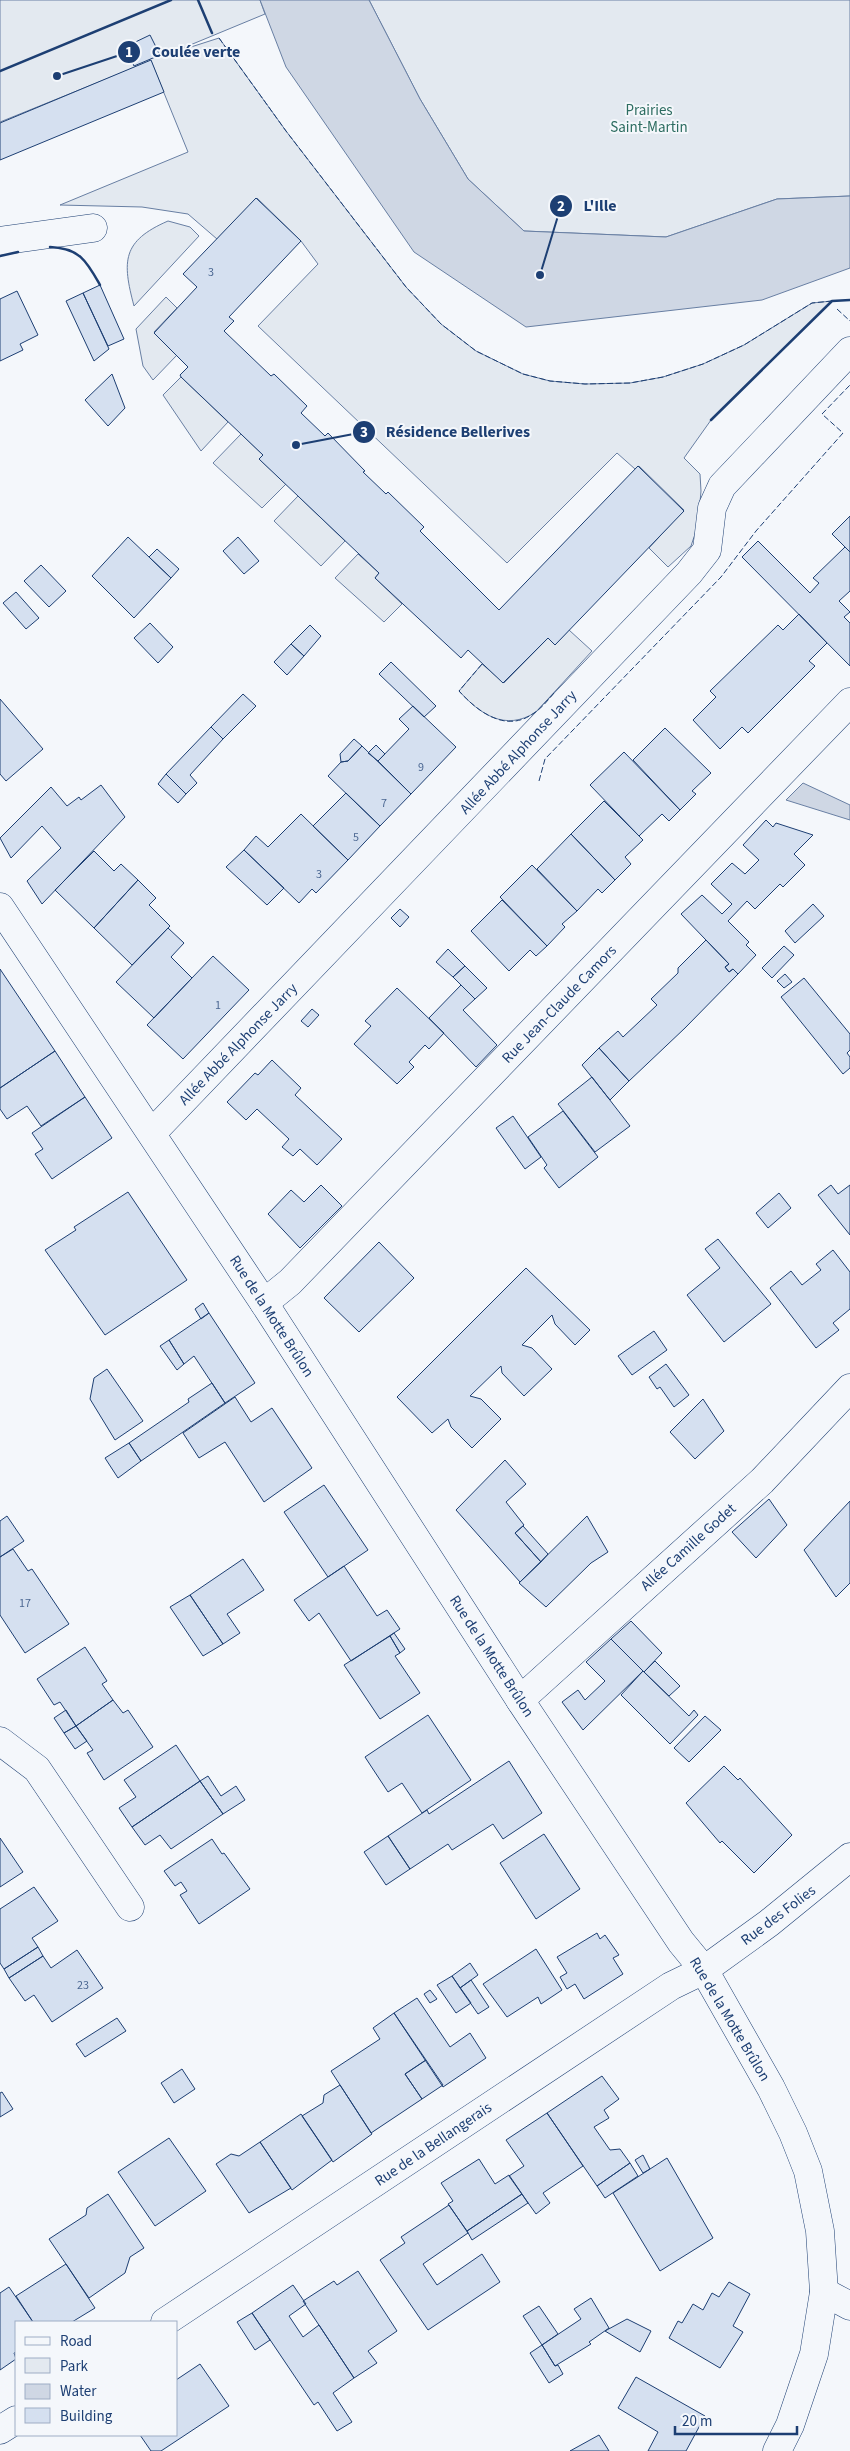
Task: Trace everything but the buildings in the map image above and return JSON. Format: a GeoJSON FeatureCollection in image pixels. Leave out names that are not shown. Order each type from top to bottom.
{"type":"FeatureCollection","features":[{"type":"Feature","properties":{"kind":"street"},"geometry":{"type":"LineString","coordinates":[[0,241],[93,228]]}},
{"type":"Feature","properties":{"kind":"street","name":"Allée Abbé Alphonse Jarry"},"geometry":{"type":"LineString","coordinates":[[152,1134],[690,572],[707,550],[712,508],[722,486],[850,351]]}},
{"type":"Feature","properties":{"kind":"street","name":"Rue Jean-Claude Camors"},"geometry":{"type":"LineString","coordinates":[[264,1302],[297,1275],[850,702]]}},
{"type":"Feature","properties":{"kind":"street","name":"Rue de la Motte Brûlon"},"geometry":{"type":"LineString","coordinates":[[0,907],[264,1302],[520,1700],[681,1942],[704,1970],[771,2088],[793,2133],[808,2171],[820,2231],[824,2292],[814,2354],[790,2426],[777,2451]]}},
{"type":"Feature","properties":{"kind":"street","name":"Allée Camille Godet"},"geometry":{"type":"LineString","coordinates":[[520,1700],[762,1481],[850,1388]]}},
{"type":"Feature","properties":{"kind":"street"},"geometry":{"type":"LineString","coordinates":[[0,1741],[38,1769],[130,1907]]}},
{"type":"Feature","properties":{"kind":"street","name":"Rue des Folies"},"geometry":{"type":"LineString","coordinates":[[704,1970],[769,1924],[850,1857]]}},
{"type":"Feature","properties":{"kind":"street","name":"Rue de la Bellangerais"},"geometry":{"type":"LineString","coordinates":[[167,2321],[671,1986],[704,1970]]}},
{"type":"Feature","properties":{"kind":"street"},"geometry":{"type":"LineString","coordinates":[[824,2292],[850,2306]]}},
{"type":"Feature","properties":{"kind":"street"},"geometry":{"type":"LineString","coordinates":[[0,2430],[15,2421]]}},
{"type":"Feature","properties":{"kind":"green space"},"geometry":{"type":"Polygon","coordinates":[[[0,0],[260,0],[265,14],[166,55],[219,38],[286,131],[406,287],[441,324],[476,351],[523,374],[550,381],[585,384],[630,383],[663,377],[703,364],[744,345],[812,303],[832,301],[711,420],[684,458],[700,474],[701,491],[698,525],[691,546],[668,567],[649,548],[684,510],[639,466],[635,469],[617,453],[507,563],[258,326],[318,264],[301,241],[257,198],[217,239],[188,214],[142,207],[60,205],[188,152],[151,61],[0,122],[0,0]]]}},
{"type":"Feature","properties":{"kind":"green space","name":"Prairies Saint-Martin"},"geometry":{"type":"Polygon","coordinates":[[[369,0],[850,0],[850,196],[777,199],[666,237],[524,231],[468,179],[420,99],[369,0]]]}},
{"type":"Feature","properties":{"kind":"green space"},"geometry":{"type":"Polygon","coordinates":[[[168,221],[190,227],[199,236],[134,306],[128,277],[127,265],[129,254],[142,236],[168,221]]]}},
{"type":"Feature","properties":{"kind":"green space"},"geometry":{"type":"Polygon","coordinates":[[[166,297],[177,308],[154,332],[177,355],[153,380],[143,366],[136,329],[166,297]]]}},
{"type":"Feature","properties":{"kind":"green space"},"geometry":{"type":"Polygon","coordinates":[[[181,377],[228,422],[201,451],[163,395],[181,377]]]}},
{"type":"Feature","properties":{"kind":"green space"},"geometry":{"type":"Polygon","coordinates":[[[241,434],[263,455],[259,459],[286,484],[262,508],[213,463],[241,434]]]}},
{"type":"Feature","properties":{"kind":"green space"},"geometry":{"type":"Polygon","coordinates":[[[298,496],[345,541],[321,566],[274,521],[298,496]]]}},
{"type":"Feature","properties":{"kind":"green space"},"geometry":{"type":"Polygon","coordinates":[[[358,554],[379,573],[375,578],[402,604],[384,622],[335,578],[358,554]]]}},
{"type":"Feature","properties":{"kind":"green space"},"geometry":{"type":"Polygon","coordinates":[[[569,630],[592,651],[536,712],[525,718],[514,720],[494,718],[476,707],[459,691],[482,664],[504,683],[548,638],[555,645],[569,630]]]}},
{"type":"Feature","properties":{"kind":"water"},"geometry":{"type":"Polygon","coordinates":[[[260,0],[369,0],[420,99],[468,179],[524,231],[666,237],[777,199],[850,196],[850,268],[762,300],[526,327],[414,252],[286,67],[260,0]]]}},
{"type":"Feature","properties":{"kind":"water"},"geometry":{"type":"Polygon","coordinates":[[[803,783],[850,805],[850,820],[786,800],[803,783]]]}},
{"type":"Feature","properties":{"kind":"fence"},"geometry":{"type":"LineString","coordinates":[[219,38],[286,131],[406,287],[441,324],[476,351],[523,374],[550,381],[585,384],[630,383],[663,377],[703,364],[744,345],[812,303],[832,301]]}},
{"type":"Feature","properties":{"kind":"fence"},"geometry":{"type":"LineString","coordinates":[[837,309],[850,321]]}},
{"type":"Feature","properties":{"kind":"fence"},"geometry":{"type":"LineString","coordinates":[[539,781],[545,759],[721,577],[756,531],[843,433],[822,414],[850,385]]}},
{"type":"Feature","properties":{"kind":"fence"},"geometry":{"type":"LineString","coordinates":[[482,664],[459,691],[474,706],[493,717],[503,721],[523,719],[540,709],[554,693]]}},
{"type":"Feature","properties":{"kind":"wall"},"geometry":{"type":"LineString","coordinates":[[0,71],[171,0]]}},
{"type":"Feature","properties":{"kind":"wall"},"geometry":{"type":"LineString","coordinates":[[198,0],[212,33]]}},
{"type":"Feature","properties":{"kind":"wall"},"geometry":{"type":"LineString","coordinates":[[50,247],[76,253],[86,263],[100,285]]}},
{"type":"Feature","properties":{"kind":"wall"},"geometry":{"type":"LineString","coordinates":[[0,256],[18,252]]}},
{"type":"Feature","properties":{"kind":"wall"},"geometry":{"type":"LineString","coordinates":[[711,420],[832,301],[850,300]]}},
{"type":"Feature","properties":{"kind":"place","name":"Coulée verte"},"geometry":{"type":"Point","coordinates":[57,76]}},
{"type":"Feature","properties":{"kind":"place","name":"L'Ille"},"geometry":{"type":"Point","coordinates":[540,275]}},
{"type":"Feature","properties":{"kind":"place","name":"Résidence Bellerives"},"geometry":{"type":"Point","coordinates":[296,445]}}]}
